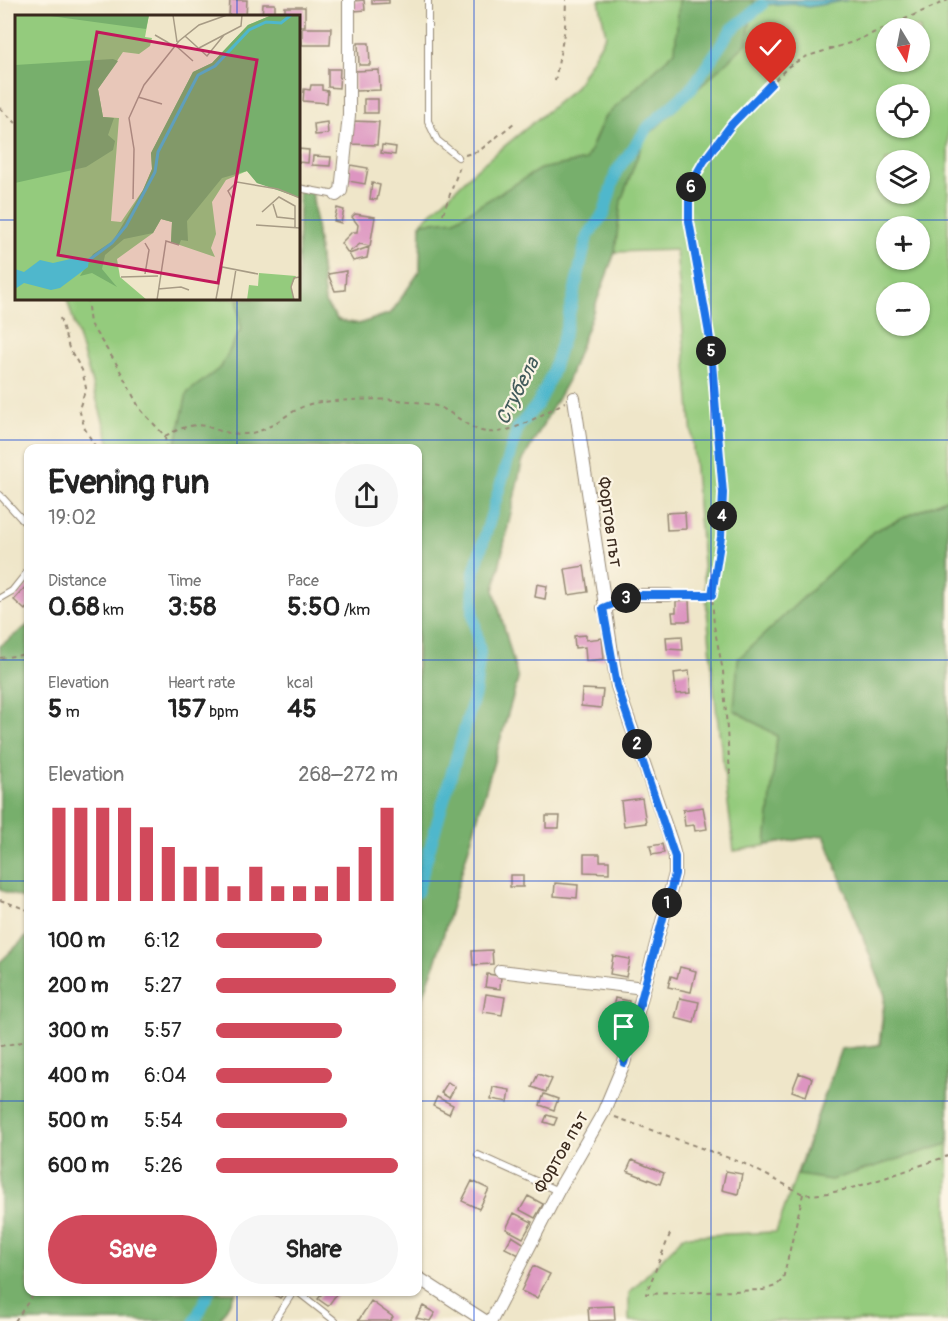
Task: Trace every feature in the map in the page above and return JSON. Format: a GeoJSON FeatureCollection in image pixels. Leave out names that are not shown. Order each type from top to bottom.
{"type":"FeatureCollection","features":[{"type":"Feature","properties":{"kind":"street"},"geometry":{"type":"LineString","coordinates":[[336,195],[341,191],[349,115],[349,0]]}},
{"type":"Feature","properties":{"kind":"street","name":"Фортов път"},"geometry":{"type":"LineString","coordinates":[[493,1320],[558,1191],[603,1113],[624,1063],[675,874],[675,857],[617,686],[603,608],[574,398]]}},
{"type":"Feature","properties":{"kind":"street"},"geometry":{"type":"LineString","coordinates":[[603,608],[635,595],[669,595]]}},
{"type":"Feature","properties":{"kind":"street"},"geometry":{"type":"LineString","coordinates":[[500,971],[644,988]]}},
{"type":"Feature","properties":{"kind":"street"},"geometry":{"type":"LineString","coordinates":[[422,1280],[493,1320]]}},
{"type":"Feature","properties":{"kind":"lane"},"geometry":{"type":"LineString","coordinates":[[428,0],[428,121],[437,140],[458,157]]}},
{"type":"Feature","properties":{"kind":"lane"},"geometry":{"type":"LineString","coordinates":[[300,188],[336,195]]}},
{"type":"Feature","properties":{"kind":"lane"},"geometry":{"type":"LineString","coordinates":[[0,495],[24,522]]}},
{"type":"Feature","properties":{"kind":"lane"},"geometry":{"type":"LineString","coordinates":[[0,598],[12,591],[24,576]]}},
{"type":"Feature","properties":{"kind":"lane"},"geometry":{"type":"LineString","coordinates":[[478,1155],[558,1191]]}},
{"type":"Feature","properties":{"kind":"lane"},"geometry":{"type":"LineString","coordinates":[[274,1321],[293,1296]]}},
{"type":"Feature","properties":{"kind":"lane"},"geometry":{"type":"LineString","coordinates":[[301,1296],[335,1321]]}},
{"type":"Feature","properties":{"kind":"path"},"geometry":{"type":"LineString","coordinates":[[555,81],[566,28],[566,0]]}},
{"type":"Feature","properties":{"kind":"path"},"geometry":{"type":"LineString","coordinates":[[730,774],[723,670],[714,626],[712,595],[721,537],[723,493],[710,339],[689,221],[689,195],[692,182],[732,124],[789,66],[805,57],[853,42],[948,0]]}},
{"type":"Feature","properties":{"kind":"path"},"geometry":{"type":"LineString","coordinates":[[0,108],[15,122]]}},
{"type":"Feature","properties":{"kind":"path"},"geometry":{"type":"LineString","coordinates":[[443,214],[449,193],[458,178],[460,166],[458,157],[479,151],[514,123]]}},
{"type":"Feature","properties":{"kind":"path"},"geometry":{"type":"LineString","coordinates":[[87,300],[90,324],[100,343],[116,363],[141,409],[165,436],[166,444]]}},
{"type":"Feature","properties":{"kind":"path"},"geometry":{"type":"LineString","coordinates":[[60,318],[69,348],[82,370],[86,388],[79,409],[85,429],[94,444]]}},
{"type":"Feature","properties":{"kind":"path"},"geometry":{"type":"LineString","coordinates":[[165,436],[192,423],[244,434],[260,431],[270,427],[301,405],[346,401],[434,405],[451,412],[477,430],[494,431],[518,427],[574,398]]}},
{"type":"Feature","properties":{"kind":"path"},"geometry":{"type":"LineString","coordinates":[[669,595],[712,595]]}},
{"type":"Feature","properties":{"kind":"path"},"geometry":{"type":"LineString","coordinates":[[0,658],[24,655]]}},
{"type":"Feature","properties":{"kind":"path"},"geometry":{"type":"LineString","coordinates":[[0,900],[24,909]]}},
{"type":"Feature","properties":{"kind":"path"},"geometry":{"type":"LineString","coordinates":[[0,1046],[24,1042]]}},
{"type":"Feature","properties":{"kind":"path"},"geometry":{"type":"LineString","coordinates":[[603,1113],[743,1163],[803,1194],[834,1192],[948,1156]]}},
{"type":"Feature","properties":{"kind":"path"},"geometry":{"type":"LineString","coordinates":[[670,1234],[646,1294],[763,1290],[776,1286],[783,1278],[803,1194]]}},
{"type":"Feature","properties":{"kind":"path"},"geometry":{"type":"LineString","coordinates":[[15,1321],[32,1296]]}},
{"type":"Feature","properties":{"kind":"green space"},"geometry":{"type":"Polygon","coordinates":[[[599,0],[948,0],[948,1321],[629,1321],[629,1293],[684,1236],[776,1232],[841,1049],[879,1045],[885,995],[824,835],[734,851],[714,691],[676,250],[615,252],[568,380],[522,462],[494,590],[518,679],[436,960],[422,1000],[422,444],[110,444],[67,300],[300,300],[300,283],[312,191],[325,303],[338,320],[359,324],[391,313],[420,271],[421,223],[473,172],[575,88],[606,35],[599,0]]]}},
{"type":"Feature","properties":{"kind":"green space"},"geometry":{"type":"Polygon","coordinates":[[[679,0],[754,0],[747,43],[644,139],[621,201],[615,252],[568,380],[522,462],[494,590],[518,679],[436,960],[422,1000],[422,444],[176,444],[187,393],[221,367],[241,328],[237,300],[300,300],[300,188],[312,191],[325,303],[338,320],[359,324],[391,313],[420,271],[421,223],[455,220],[540,169],[586,160],[604,118],[675,51],[679,0]]]}},
{"type":"Feature","properties":{"kind":"green space"},"geometry":{"type":"Polygon","coordinates":[[[948,498],[948,1144],[831,1180],[797,1175],[841,1049],[880,1045],[885,995],[824,835],[766,845],[777,736],[734,710],[738,659],[874,531],[948,498]]]}},
{"type":"Feature","properties":{"kind":"green space"},"geometry":{"type":"Polygon","coordinates":[[[24,628],[24,899],[0,890],[0,646],[24,628]]]}},
{"type":"Feature","properties":{"kind":"green space"},"geometry":{"type":"Polygon","coordinates":[[[24,939],[24,1296],[234,1296],[219,1321],[0,1321],[0,962],[24,939]]]}},
{"type":"Feature","properties":{"kind":"water"},"geometry":{"type":"Polygon","coordinates":[[[761,0],[848,0],[808,7],[794,3],[762,5],[761,0]]]}},
{"type":"Feature","properties":{"kind":"building"},"geometry":{"type":"Polygon","coordinates":[[[230,0],[247,0],[246,15],[229,15],[230,0]]]}},
{"type":"Feature","properties":{"kind":"building"},"geometry":{"type":"Polygon","coordinates":[[[364,0],[365,10],[354,11],[353,1],[364,0]]]}},
{"type":"Feature","properties":{"kind":"building"},"geometry":{"type":"Polygon","coordinates":[[[372,0],[389,0],[389,3],[372,4],[372,0]]]}},
{"type":"Feature","properties":{"kind":"building"},"geometry":{"type":"Polygon","coordinates":[[[263,4],[275,4],[275,15],[262,15],[263,4]]]}},
{"type":"Feature","properties":{"kind":"building"},"geometry":{"type":"Polygon","coordinates":[[[285,7],[305,7],[305,26],[300,26],[300,15],[285,15],[285,7]]]}},
{"type":"Feature","properties":{"kind":"building"},"geometry":{"type":"Polygon","coordinates":[[[302,28],[331,28],[330,45],[302,45],[302,28]]]}},
{"type":"Feature","properties":{"kind":"building"},"geometry":{"type":"Polygon","coordinates":[[[358,43],[369,43],[370,65],[359,65],[358,43]]]}},
{"type":"Feature","properties":{"kind":"building"},"geometry":{"type":"Polygon","coordinates":[[[328,69],[340,69],[339,88],[328,87],[328,69]]]}},
{"type":"Feature","properties":{"kind":"building"},"geometry":{"type":"Polygon","coordinates":[[[379,70],[380,90],[355,91],[354,71],[379,70]]]}},
{"type":"Feature","properties":{"kind":"building"},"geometry":{"type":"Polygon","coordinates":[[[311,85],[322,85],[322,90],[328,91],[327,103],[303,101],[304,89],[310,90],[311,85]]]}},
{"type":"Feature","properties":{"kind":"building"},"geometry":{"type":"Polygon","coordinates":[[[364,99],[378,99],[378,113],[364,113],[364,99]]]}},
{"type":"Feature","properties":{"kind":"building"},"geometry":{"type":"Polygon","coordinates":[[[351,121],[379,122],[377,145],[350,144],[351,121]]]}},
{"type":"Feature","properties":{"kind":"building"},"geometry":{"type":"Polygon","coordinates":[[[327,122],[328,134],[315,135],[314,124],[327,122]]]}},
{"type":"Feature","properties":{"kind":"building"},"geometry":{"type":"Polygon","coordinates":[[[382,145],[396,147],[395,155],[381,153],[382,145]]]}},
{"type":"Feature","properties":{"kind":"building"},"geometry":{"type":"Polygon","coordinates":[[[300,149],[309,150],[308,163],[300,162],[300,149]]]}},
{"type":"Feature","properties":{"kind":"building"},"geometry":{"type":"Polygon","coordinates":[[[313,156],[331,157],[330,166],[312,165],[313,156]]]}},
{"type":"Feature","properties":{"kind":"building"},"geometry":{"type":"Polygon","coordinates":[[[350,165],[368,168],[365,184],[348,181],[350,165]]]}},
{"type":"Feature","properties":{"kind":"building"},"geometry":{"type":"Polygon","coordinates":[[[372,183],[380,185],[377,200],[370,199],[372,183]]]}},
{"type":"Feature","properties":{"kind":"building"},"geometry":{"type":"Polygon","coordinates":[[[337,208],[344,210],[341,223],[334,221],[337,208]]]}},
{"type":"Feature","properties":{"kind":"building"},"geometry":{"type":"Polygon","coordinates":[[[355,214],[375,217],[370,246],[360,244],[348,253],[341,243],[352,232],[357,232],[358,225],[352,217],[355,214]]]}},
{"type":"Feature","properties":{"kind":"building"},"geometry":{"type":"Polygon","coordinates":[[[369,247],[367,258],[353,261],[349,254],[369,247]]]}},
{"type":"Feature","properties":{"kind":"building"},"geometry":{"type":"Polygon","coordinates":[[[346,271],[345,290],[335,291],[328,274],[346,271]]]}},
{"type":"Feature","properties":{"kind":"building"},"geometry":{"type":"Polygon","coordinates":[[[685,512],[686,529],[667,530],[666,513],[685,512]]]}},
{"type":"Feature","properties":{"kind":"building"},"geometry":{"type":"Polygon","coordinates":[[[584,566],[588,592],[569,595],[565,569],[584,566]]]}},
{"type":"Feature","properties":{"kind":"building"},"geometry":{"type":"Polygon","coordinates":[[[537,584],[547,586],[545,599],[535,597],[537,584]]]}},
{"type":"Feature","properties":{"kind":"building"},"geometry":{"type":"Polygon","coordinates":[[[24,589],[24,609],[14,600],[24,589]]]}},
{"type":"Feature","properties":{"kind":"building"},"geometry":{"type":"Polygon","coordinates":[[[689,600],[690,621],[673,621],[672,612],[676,612],[676,601],[689,600]]]}},
{"type":"Feature","properties":{"kind":"building"},"geometry":{"type":"Polygon","coordinates":[[[586,635],[586,640],[602,638],[604,659],[586,661],[585,647],[575,648],[574,636],[586,635]]]}},
{"type":"Feature","properties":{"kind":"building"},"geometry":{"type":"Polygon","coordinates":[[[682,636],[683,650],[667,649],[666,637],[682,636]]]}},
{"type":"Feature","properties":{"kind":"building"},"geometry":{"type":"Polygon","coordinates":[[[689,671],[691,693],[676,694],[674,673],[689,671]]]}},
{"type":"Feature","properties":{"kind":"building"},"geometry":{"type":"Polygon","coordinates":[[[582,689],[603,690],[601,708],[581,706],[582,689]]]}},
{"type":"Feature","properties":{"kind":"building"},"geometry":{"type":"Polygon","coordinates":[[[642,798],[646,823],[624,826],[621,801],[642,798]]]}},
{"type":"Feature","properties":{"kind":"building"},"geometry":{"type":"Polygon","coordinates":[[[703,807],[707,829],[695,831],[694,825],[685,826],[683,810],[703,807]]]}},
{"type":"Feature","properties":{"kind":"building"},"geometry":{"type":"Polygon","coordinates":[[[546,816],[560,816],[559,828],[546,828],[546,816]]]}},
{"type":"Feature","properties":{"kind":"building"},"geometry":{"type":"Polygon","coordinates":[[[662,844],[664,853],[652,855],[650,846],[662,844]]]}},
{"type":"Feature","properties":{"kind":"building"},"geometry":{"type":"Polygon","coordinates":[[[584,854],[600,854],[600,861],[609,861],[609,873],[584,872],[584,854]]]}},
{"type":"Feature","properties":{"kind":"building"},"geometry":{"type":"Polygon","coordinates":[[[510,875],[523,875],[523,887],[510,887],[510,875]]]}},
{"type":"Feature","properties":{"kind":"building"},"geometry":{"type":"Polygon","coordinates":[[[555,883],[578,885],[577,898],[554,896],[555,883]]]}},
{"type":"Feature","properties":{"kind":"building"},"geometry":{"type":"Polygon","coordinates":[[[492,950],[493,964],[473,965],[472,951],[492,950]]]}},
{"type":"Feature","properties":{"kind":"building"},"geometry":{"type":"Polygon","coordinates":[[[613,956],[630,959],[626,977],[610,974],[613,956]]]}},
{"type":"Feature","properties":{"kind":"building"},"geometry":{"type":"Polygon","coordinates":[[[680,967],[696,971],[691,992],[668,987],[671,976],[677,978],[680,967]]]}},
{"type":"Feature","properties":{"kind":"building"},"geometry":{"type":"Polygon","coordinates":[[[487,974],[501,976],[500,989],[485,987],[487,974]]]}},
{"type":"Feature","properties":{"kind":"building"},"geometry":{"type":"Polygon","coordinates":[[[486,994],[505,997],[502,1015],[483,1012],[486,994]]]}},
{"type":"Feature","properties":{"kind":"building"},"geometry":{"type":"Polygon","coordinates":[[[615,998],[629,1001],[626,1015],[612,1012],[615,998]]]}},
{"type":"Feature","properties":{"kind":"building"},"geometry":{"type":"Polygon","coordinates":[[[680,998],[699,1002],[694,1023],[675,1018],[680,998]]]}},
{"type":"Feature","properties":{"kind":"building"},"geometry":{"type":"Polygon","coordinates":[[[799,1073],[812,1078],[806,1096],[792,1091],[799,1073]]]}},
{"type":"Feature","properties":{"kind":"building"},"geometry":{"type":"Polygon","coordinates":[[[538,1074],[552,1079],[546,1092],[532,1087],[538,1074]]]}},
{"type":"Feature","properties":{"kind":"building"},"geometry":{"type":"Polygon","coordinates":[[[448,1082],[455,1087],[449,1098],[441,1093],[448,1082]]]}},
{"type":"Feature","properties":{"kind":"building"},"geometry":{"type":"Polygon","coordinates":[[[493,1087],[510,1090],[508,1102],[491,1099],[493,1087]]]}},
{"type":"Feature","properties":{"kind":"building"},"geometry":{"type":"Polygon","coordinates":[[[544,1094],[558,1099],[554,1110],[540,1105],[544,1094]]]}},
{"type":"Feature","properties":{"kind":"building"},"geometry":{"type":"Polygon","coordinates":[[[437,1097],[453,1105],[449,1114],[433,1106],[437,1097]]]}},
{"type":"Feature","properties":{"kind":"building"},"geometry":{"type":"Polygon","coordinates":[[[547,1115],[557,1118],[554,1125],[544,1122],[547,1115]]]}},
{"type":"Feature","properties":{"kind":"building"},"geometry":{"type":"Polygon","coordinates":[[[632,1160],[664,1173],[660,1184],[627,1171],[632,1160]]]}},
{"type":"Feature","properties":{"kind":"building"},"geometry":{"type":"Polygon","coordinates":[[[726,1171],[742,1174],[738,1194],[722,1190],[726,1171]]]}},
{"type":"Feature","properties":{"kind":"building"},"geometry":{"type":"Polygon","coordinates":[[[472,1181],[489,1189],[479,1209],[462,1201],[472,1181]]]}},
{"type":"Feature","properties":{"kind":"building"},"geometry":{"type":"Polygon","coordinates":[[[528,1196],[543,1204],[535,1218],[520,1210],[528,1196]]]}},
{"type":"Feature","properties":{"kind":"building"},"geometry":{"type":"Polygon","coordinates":[[[514,1213],[532,1222],[523,1238],[506,1229],[514,1213]]]}},
{"type":"Feature","properties":{"kind":"building"},"geometry":{"type":"Polygon","coordinates":[[[512,1236],[525,1244],[519,1255],[505,1248],[512,1236]]]}},
{"type":"Feature","properties":{"kind":"building"},"geometry":{"type":"Polygon","coordinates":[[[533,1266],[550,1274],[537,1298],[521,1291],[533,1266]]]}},
{"type":"Feature","properties":{"kind":"building"},"geometry":{"type":"Polygon","coordinates":[[[320,1296],[335,1296],[328,1306],[318,1299],[320,1296]]]}},
{"type":"Feature","properties":{"kind":"building"},"geometry":{"type":"Polygon","coordinates":[[[371,1301],[393,1317],[390,1321],[358,1321],[371,1301]]]}},
{"type":"Feature","properties":{"kind":"building"},"geometry":{"type":"Polygon","coordinates":[[[423,1306],[435,1313],[430,1321],[416,1318],[423,1306]]]}},
{"type":"Feature","properties":{"kind":"building"},"geometry":{"type":"Polygon","coordinates":[[[614,1306],[615,1320],[589,1321],[588,1307],[614,1306]]]}},
{"type":"Feature","properties":{"kind":"waterway","name":"Стубела"},"geometry":{"type":"LineString","coordinates":[[422,875],[475,693],[480,652],[473,614],[474,572],[518,427],[537,405],[551,376],[566,328],[587,237],[604,213],[616,172],[649,126],[691,89],[731,30],[762,5]]}},
{"type":"Feature","properties":{"kind":"waterway","name":"Стубела"},"geometry":{"type":"LineString","coordinates":[[195,1321],[207,1296]]}},
{"type":"Feature","properties":{"kind":"route"},"geometry":{"type":"LineString","coordinates":[[624,1063],[675,874],[675,857],[617,686],[603,608],[635,595],[712,595],[721,537],[723,493],[710,339],[689,221],[689,195],[692,182],[704,161],[732,124],[771,84]]}}]}
